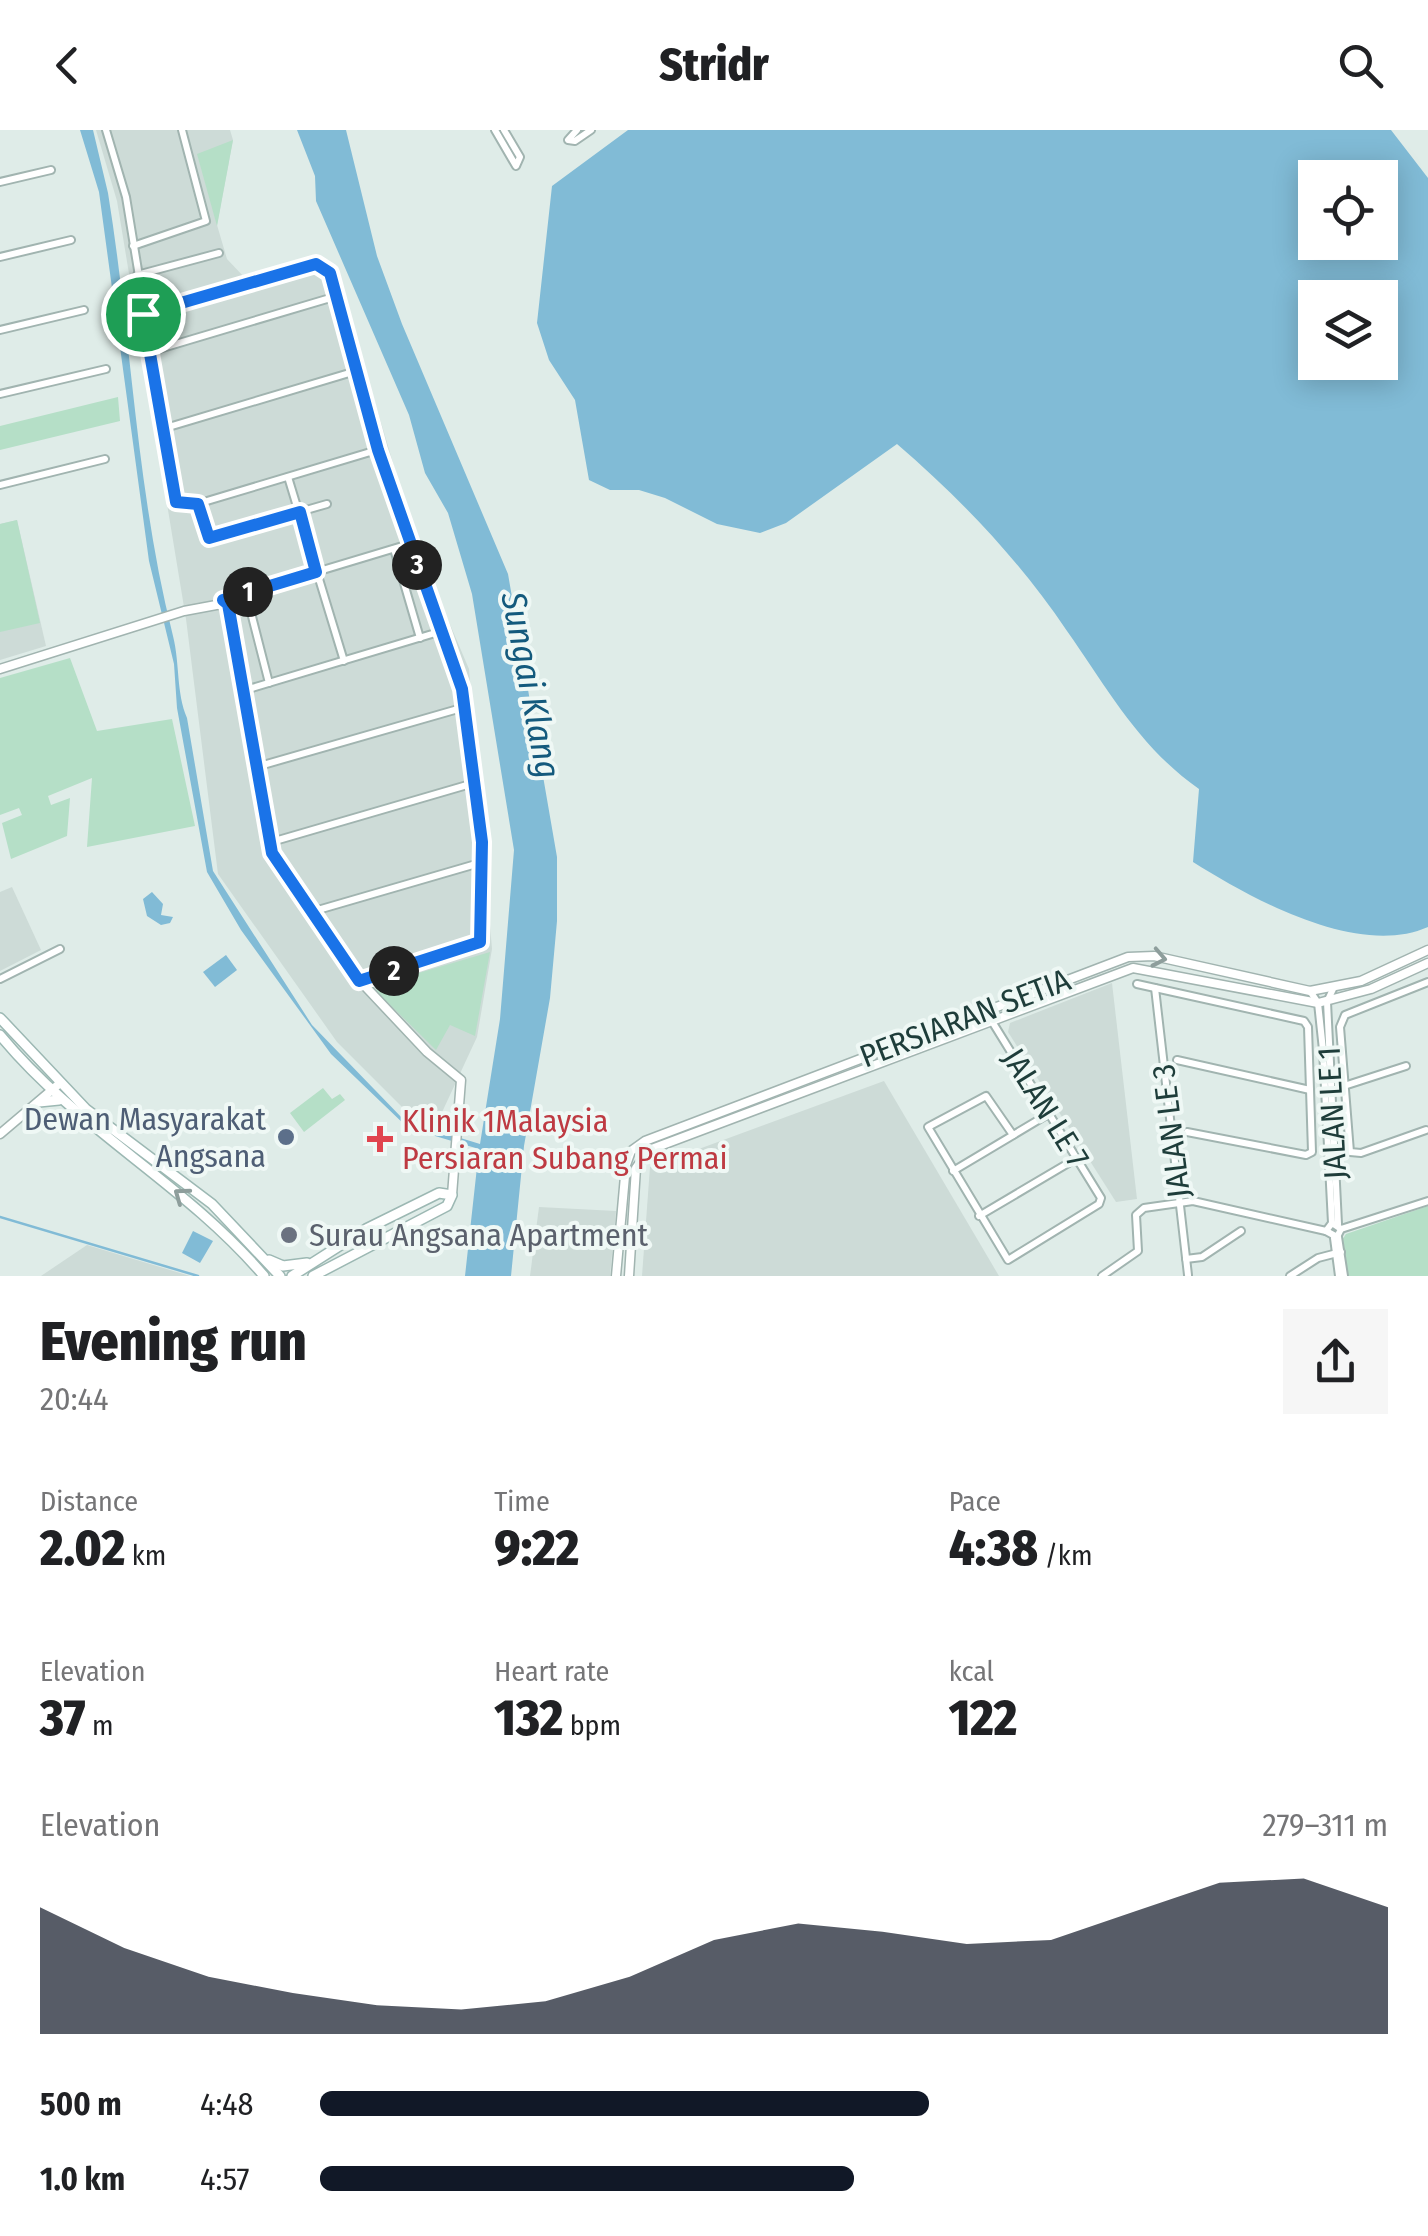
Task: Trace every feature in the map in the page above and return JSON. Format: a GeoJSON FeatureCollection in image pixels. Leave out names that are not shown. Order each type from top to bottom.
{"type":"FeatureCollection","features":[{"type":"Feature","properties":{"kind":"main road"},"geometry":{"type":"LineString","coordinates":[[0,1018],[55,1087],[61,1101],[205,1213],[264,1276]]}},
{"type":"Feature","properties":{"kind":"main road"},"geometry":{"type":"LineString","coordinates":[[0,1036],[39,1078],[212,1204],[280,1276]]}},
{"type":"Feature","properties":{"kind":"main road"},"geometry":{"type":"LineString","coordinates":[[39,1078],[40,1101],[61,1101]]}},
{"type":"Feature","properties":{"kind":"main road"},"geometry":{"type":"LineString","coordinates":[[292,1276],[366,1229],[439,1194],[452,1195],[448,1206],[313,1276]]}},
{"type":"Feature","properties":{"kind":"main road"},"geometry":{"type":"LineString","coordinates":[[263,1256],[283,1266],[312,1262]]}},
{"type":"Feature","properties":{"kind":"main road"},"geometry":{"type":"LineString","coordinates":[[252,1262],[255,1276]]}},
{"type":"Feature","properties":{"kind":"street"},"geometry":{"type":"LineString","coordinates":[[106,130],[122,180],[174,498],[183,506],[198,504],[378,450]]}},
{"type":"Feature","properties":{"kind":"street"},"geometry":{"type":"LineString","coordinates":[[133,246],[206,222],[182,130]]}},
{"type":"Feature","properties":{"kind":"street"},"geometry":{"type":"LineString","coordinates":[[495,130],[516,166],[520,156],[504,130]]}},
{"type":"Feature","properties":{"kind":"street"},"geometry":{"type":"LineString","coordinates":[[576,130],[568,140],[575,141],[590,130]]}},
{"type":"Feature","properties":{"kind":"street"},"geometry":{"type":"LineString","coordinates":[[0,182],[50,170]]}},
{"type":"Feature","properties":{"kind":"street"},"geometry":{"type":"LineString","coordinates":[[0,257],[70,240]]}},
{"type":"Feature","properties":{"kind":"street"},"geometry":{"type":"LineString","coordinates":[[137,276],[219,253]]}},
{"type":"Feature","properties":{"kind":"street"},"geometry":{"type":"LineString","coordinates":[[143,314],[316,264],[330,273],[338,296],[378,450],[465,707],[483,862],[484,934],[474,947],[359,981]]}},
{"type":"Feature","properties":{"kind":"street"},"geometry":{"type":"LineString","coordinates":[[149,352],[338,296]]}},
{"type":"Feature","properties":{"kind":"street"},"geometry":{"type":"LineString","coordinates":[[0,330],[84,310]]}},
{"type":"Feature","properties":{"kind":"street"},"geometry":{"type":"LineString","coordinates":[[0,394],[106,369]]}},
{"type":"Feature","properties":{"kind":"street"},"geometry":{"type":"LineString","coordinates":[[162,429],[356,371]]}},
{"type":"Feature","properties":{"kind":"street"},"geometry":{"type":"LineString","coordinates":[[0,485],[105,459]]}},
{"type":"Feature","properties":{"kind":"street"},"geometry":{"type":"LineString","coordinates":[[288,476],[344,660]]}},
{"type":"Feature","properties":{"kind":"street"},"geometry":{"type":"LineString","coordinates":[[198,504],[209,538],[328,504]]}},
{"type":"Feature","properties":{"kind":"street"},"geometry":{"type":"LineString","coordinates":[[0,669],[409,544]]}},
{"type":"Feature","properties":{"kind":"street"},"geometry":{"type":"LineString","coordinates":[[394,549],[420,638]]}},
{"type":"Feature","properties":{"kind":"street"},"geometry":{"type":"LineString","coordinates":[[246,593],[269,683]]}},
{"type":"Feature","properties":{"kind":"street"},"geometry":{"type":"LineString","coordinates":[[223,600],[228,604],[268,843],[359,981],[427,1052],[458,1074],[462,1085],[452,1195]]}},
{"type":"Feature","properties":{"kind":"street"},"geometry":{"type":"LineString","coordinates":[[242,691],[442,631]]}},
{"type":"Feature","properties":{"kind":"street"},"geometry":{"type":"LineString","coordinates":[[256,767],[465,707]]}},
{"type":"Feature","properties":{"kind":"street"},"geometry":{"type":"LineString","coordinates":[[268,843],[474,783]]}},
{"type":"Feature","properties":{"kind":"street"},"geometry":{"type":"LineString","coordinates":[[311,912],[483,862]]}},
{"type":"Feature","properties":{"kind":"street"},"geometry":{"type":"LineString","coordinates":[[0,979],[60,948]]}},
{"type":"Feature","properties":{"kind":"street","name":"PERSIARAN SETIA"},"geometry":{"type":"LineString","coordinates":[[638,1152],[987,1008],[1137,955],[1310,991],[1333,989],[1428,950]]}},
{"type":"Feature","properties":{"kind":"street","name":"PERSIARAN SETIA"},"geometry":{"type":"LineString","coordinates":[[638,1152],[1134,968],[1322,1002],[1371,989],[1428,963]]}},
{"type":"Feature","properties":{"kind":"street"},"geometry":{"type":"LineString","coordinates":[[1426,1130],[1362,1153],[1354,1154],[1348,1148],[1342,1017],[1428,982]]}},
{"type":"Feature","properties":{"kind":"street"},"geometry":{"type":"LineString","coordinates":[[1137,984],[1304,1021],[1314,1149],[1306,1156],[1186,1132]]}},
{"type":"Feature","properties":{"kind":"street","name":"JALAN LE 3"},"geometry":{"type":"LineString","coordinates":[[1155,988],[1188,1275]]}},
{"type":"Feature","properties":{"kind":"street"},"geometry":{"type":"LineString","coordinates":[[1310,991],[1322,1002],[1333,989]]}},
{"type":"Feature","properties":{"kind":"street","name":"JALAN LE 1"},"geometry":{"type":"LineString","coordinates":[[1322,1002],[1341,1276]]}},
{"type":"Feature","properties":{"kind":"street"},"geometry":{"type":"LineString","coordinates":[[987,1008],[993,1022]]}},
{"type":"Feature","properties":{"kind":"street","name":"JALAN LE 7"},"geometry":{"type":"LineString","coordinates":[[979,1216],[1008,1260],[1100,1204],[1100,1192],[993,1022]]}},
{"type":"Feature","properties":{"kind":"street"},"geometry":{"type":"LineString","coordinates":[[1177,1060],[1310,1090]]}},
{"type":"Feature","properties":{"kind":"street"},"geometry":{"type":"LineString","coordinates":[[1344,1086],[1406,1066]]}},
{"type":"Feature","properties":{"kind":"street"},"geometry":{"type":"LineString","coordinates":[[0,1134],[55,1087]]}},
{"type":"Feature","properties":{"kind":"street"},"geometry":{"type":"LineString","coordinates":[[1013,1135],[986,1096],[929,1126],[979,1216],[1077,1158]]}},
{"type":"Feature","properties":{"kind":"street"},"geometry":{"type":"LineString","coordinates":[[953,1172],[1050,1113]]}},
{"type":"Feature","properties":{"kind":"street"},"geometry":{"type":"LineString","coordinates":[[1313,1123],[1346,1120]]}},
{"type":"Feature","properties":{"kind":"street"},"geometry":{"type":"LineString","coordinates":[[616,1276],[626,1165],[638,1152]]}},
{"type":"Feature","properties":{"kind":"street"},"geometry":{"type":"LineString","coordinates":[[629,1276],[638,1152]]}},
{"type":"Feature","properties":{"kind":"street"},"geometry":{"type":"LineString","coordinates":[[1102,1276],[1138,1252],[1138,1210],[1200,1202],[1326,1231],[1428,1201]]}},
{"type":"Feature","properties":{"kind":"street"},"geometry":{"type":"LineString","coordinates":[[1186,1259],[1199,1258],[1242,1232]]}},
{"type":"Feature","properties":{"kind":"street"},"geometry":{"type":"LineString","coordinates":[[1290,1276],[1338,1252]]}},
{"type":"Feature","properties":{"kind":"shaded area"},"geometry":{"type":"Polygon","coordinates":[[[96,130],[230,130],[233,140],[217,225],[227,259],[245,278],[320,257],[337,274],[420,554],[469,669],[492,949],[477,1037],[437,1123],[413,1118],[337,1042],[218,874],[186,619],[117,201],[96,130]]]}},
{"type":"Feature","properties":{"kind":"shaded area"},"geometry":{"type":"Polygon","coordinates":[[[17,520],[46,646],[0,660],[0,524],[17,520]]]}},
{"type":"Feature","properties":{"kind":"shaded area"},"geometry":{"type":"Polygon","coordinates":[[[12,887],[41,950],[0,971],[0,892],[12,887]]]}},
{"type":"Feature","properties":{"kind":"shaded area"},"geometry":{"type":"Polygon","coordinates":[[[1112,983],[1137,1199],[1116,1202],[1008,1032],[1010,1023],[1112,983]]]}},
{"type":"Feature","properties":{"kind":"shaded area"},"geometry":{"type":"Polygon","coordinates":[[[884,1081],[999,1276],[642,1276],[650,1167],[884,1081]]]}},
{"type":"Feature","properties":{"kind":"shaded area"},"geometry":{"type":"Polygon","coordinates":[[[539,1207],[616,1211],[610,1276],[530,1276],[539,1207]]]}},
{"type":"Feature","properties":{"kind":"shaded area"},"geometry":{"type":"Polygon","coordinates":[[[87,1245],[190,1276],[41,1276],[87,1245]]]}},
{"type":"Feature","properties":{"kind":"green space"},"geometry":{"type":"Polygon","coordinates":[[[233,140],[217,226],[197,154],[233,140]]]}},
{"type":"Feature","properties":{"kind":"green space"},"geometry":{"type":"Polygon","coordinates":[[[118,397],[120,421],[0,450],[0,426],[118,397]]]}},
{"type":"Feature","properties":{"kind":"green space"},"geometry":{"type":"Polygon","coordinates":[[[17,520],[40,623],[0,632],[0,524],[17,520]]]}},
{"type":"Feature","properties":{"kind":"green space"},"geometry":{"type":"Polygon","coordinates":[[[70,658],[97,731],[172,719],[195,826],[87,847],[92,778],[48,796],[51,805],[70,798],[67,836],[11,859],[2,823],[22,815],[19,808],[0,815],[0,678],[70,658]]]}},
{"type":"Feature","properties":{"kind":"green space"},"geometry":{"type":"Polygon","coordinates":[[[490,952],[475,1036],[450,1025],[436,1050],[376,991],[378,985],[490,952]]]}},
{"type":"Feature","properties":{"kind":"green space"},"geometry":{"type":"Polygon","coordinates":[[[323,1088],[332,1099],[340,1094],[345,1100],[304,1132],[290,1113],[323,1088]]]}},
{"type":"Feature","properties":{"kind":"green space"},"geometry":{"type":"Polygon","coordinates":[[[1428,1206],[1428,1276],[1346,1276],[1342,1240],[1346,1234],[1428,1206]]]}},
{"type":"Feature","properties":{"kind":"water"},"geometry":{"type":"Polygon","coordinates":[[[80,130],[93,130],[108,193],[151,526],[213,871],[312,1025],[405,1121],[480,1144],[500,1019],[514,850],[472,594],[448,513],[425,473],[409,415],[316,201],[315,176],[297,130],[346,130],[377,256],[508,574],[557,857],[557,921],[550,998],[524,1146],[511,1276],[465,1276],[479,1149],[408,1128],[331,1054],[241,930],[207,872],[177,708],[174,664],[149,561],[99,192],[80,130]]]}},
{"type":"Feature","properties":{"kind":"water"},"geometry":{"type":"Polygon","coordinates":[[[628,130],[1391,130],[1428,178],[1428,927],[1400,935],[1338,930],[1275,907],[1193,862],[1199,789],[1142,736],[1009,555],[967,509],[897,444],[786,523],[760,533],[717,524],[665,498],[639,490],[610,490],[589,480],[575,400],[549,360],[537,323],[552,186],[628,130]]]}},
{"type":"Feature","properties":{"kind":"water"},"geometry":{"type":"Polygon","coordinates":[[[152,892],[163,904],[161,915],[173,917],[170,923],[161,925],[147,916],[143,899],[152,892]]]}},
{"type":"Feature","properties":{"kind":"water"},"geometry":{"type":"Polygon","coordinates":[[[226,955],[237,970],[215,987],[203,972],[226,955]]]}},
{"type":"Feature","properties":{"kind":"water"},"geometry":{"type":"Polygon","coordinates":[[[193,1231],[213,1241],[200,1263],[182,1253],[193,1231]]]}},
{"type":"Feature","properties":{"kind":"waterway"},"geometry":{"type":"LineString","coordinates":[[0,1217],[198,1276]]}},
{"type":"Feature","properties":{"kind":"place","name":"Dewan Masyarakat Angsana"},"geometry":{"type":"Point","coordinates":[286,1137]}},
{"type":"Feature","properties":{"kind":"place","name":"Klinik 1Malaysia Persiaran Subang Permai"},"geometry":{"type":"Point","coordinates":[380,1139]}},
{"type":"Feature","properties":{"kind":"place","name":"Surau Angsana Apartment"},"geometry":{"type":"Point","coordinates":[289,1235]}},
{"type":"Feature","properties":{"kind":"route"},"geometry":{"type":"LineString","coordinates":[[316,264],[330,273],[378,450],[462,689],[483,851],[484,934],[474,947],[359,981],[272,853],[228,604],[223,600],[316,572],[300,512],[209,538],[204,533],[198,504],[176,502],[143,314],[316,264]]}},
{"type":"Feature","properties":{"kind":"water label","name":"Sungai Klang"},"geometry":{"type":"Point","coordinates":[531,685]}}]}
